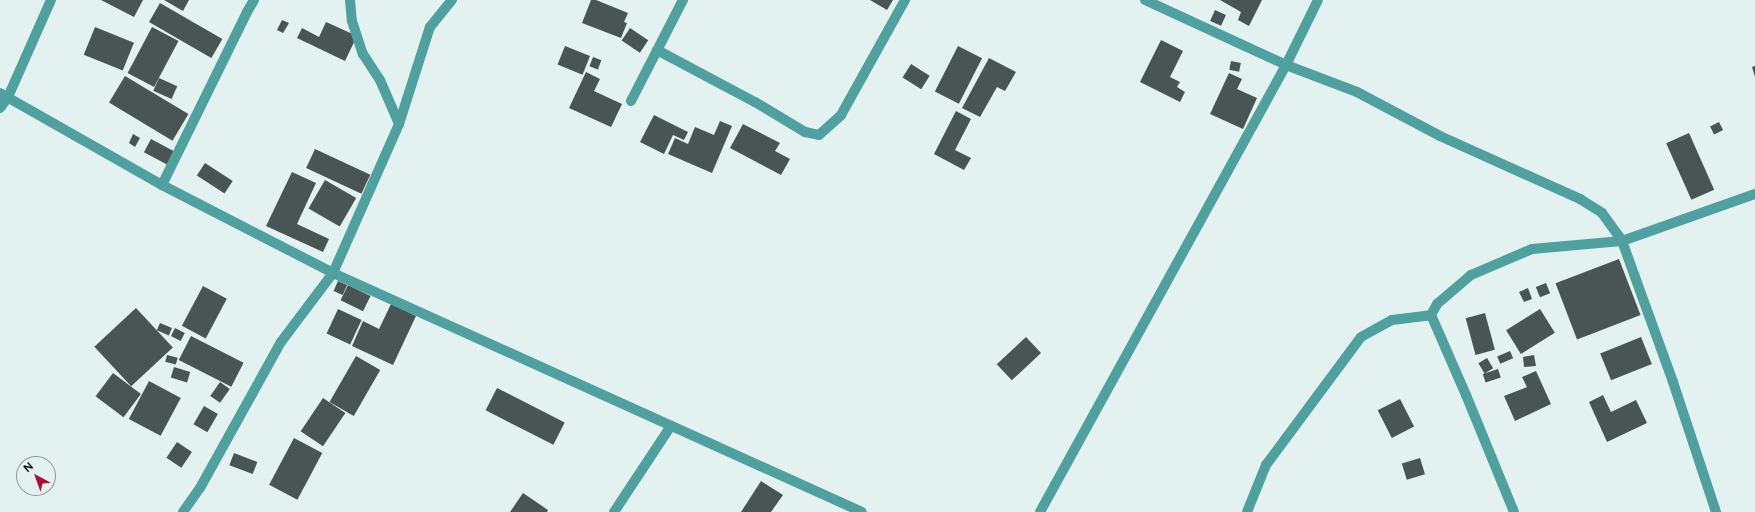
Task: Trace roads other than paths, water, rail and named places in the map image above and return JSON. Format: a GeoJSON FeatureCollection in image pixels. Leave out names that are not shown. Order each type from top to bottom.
{"type":"FeatureCollection","features":[{"type":"Feature","properties":{"kind":"street"},"geometry":{"type":"LineString","coordinates":[[0,108],[4,95],[51,0]]}},
{"type":"Feature","properties":{"kind":"street"},"geometry":{"type":"LineString","coordinates":[[162,185],[254,0]]}},
{"type":"Feature","properties":{"kind":"street"},"geometry":{"type":"LineString","coordinates":[[350,0],[352,21],[363,54],[380,80],[399,124]]}},
{"type":"Feature","properties":{"kind":"street"},"geometry":{"type":"LineString","coordinates":[[183,512],[200,488],[281,342],[333,273],[399,124],[430,27],[452,0]]}},
{"type":"Feature","properties":{"kind":"street"},"geometry":{"type":"LineString","coordinates":[[632,101],[682,0]]}},
{"type":"Feature","properties":{"kind":"street"},"geometry":{"type":"LineString","coordinates":[[657,50],[755,102],[805,132],[820,134],[840,115],[905,0]]}},
{"type":"Feature","properties":{"kind":"street"},"geometry":{"type":"LineString","coordinates":[[1145,0],[1286,65],[1356,92],[1440,136],[1580,200],[1602,213],[1622,241],[1673,382],[1716,512]]}},
{"type":"Feature","properties":{"kind":"street"},"geometry":{"type":"LineString","coordinates":[[1040,512],[1286,65],[1318,0]]}},
{"type":"Feature","properties":{"kind":"street"},"geometry":{"type":"LineString","coordinates":[[4,95],[162,185],[333,273],[858,511]]}},
{"type":"Feature","properties":{"kind":"street"},"geometry":{"type":"LineString","coordinates":[[1431,315],[1437,304],[1445,296],[1471,275],[1532,249],[1622,241],[1755,194]]}},
{"type":"Feature","properties":{"kind":"street"},"geometry":{"type":"LineString","coordinates":[[1248,512],[1266,465],[1362,337],[1392,320],[1431,315]]}},
{"type":"Feature","properties":{"kind":"street"},"geometry":{"type":"LineString","coordinates":[[1431,315],[1514,512]]}},
{"type":"Feature","properties":{"kind":"street"},"geometry":{"type":"LineString","coordinates":[[614,512],[672,426]]}}]}
